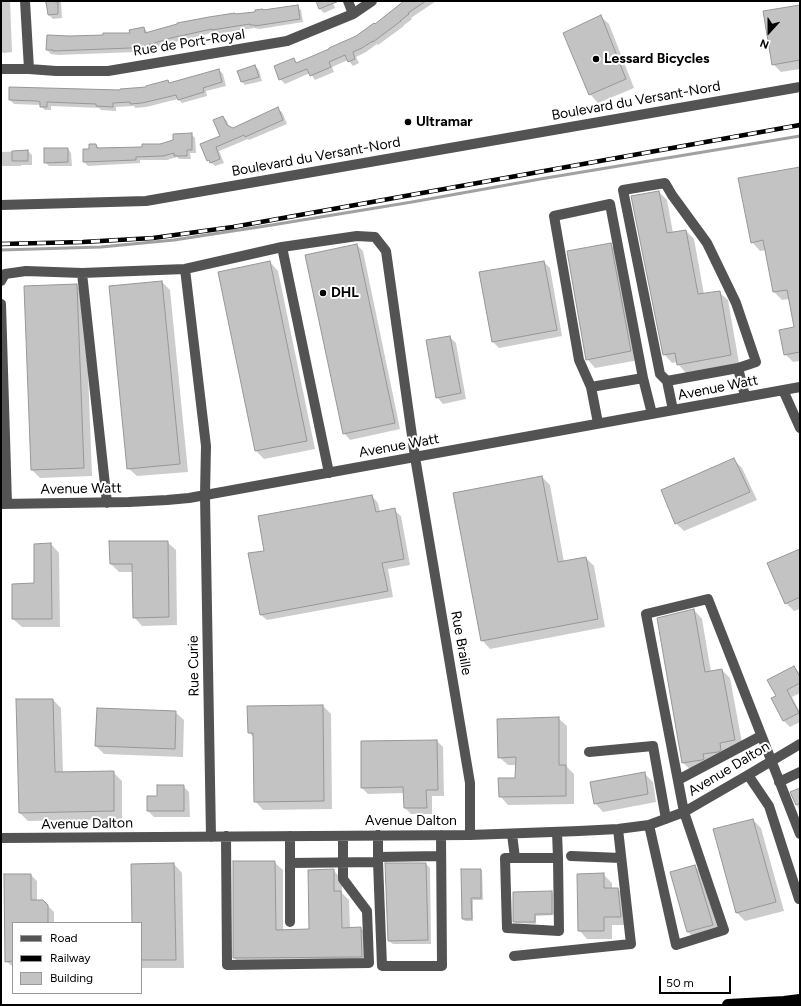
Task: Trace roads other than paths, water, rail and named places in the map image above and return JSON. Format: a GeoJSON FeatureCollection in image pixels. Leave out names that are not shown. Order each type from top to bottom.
{"type":"FeatureCollection","features":[{"type":"Feature","properties":{"kind":"highway"},"geometry":{"type":"LineString","coordinates":[[728,1005],[800,1000]]}},
{"type":"Feature","properties":{"kind":"street"},"geometry":{"type":"LineString","coordinates":[[25,1],[29,70]]}},
{"type":"Feature","properties":{"kind":"street"},"geometry":{"type":"LineString","coordinates":[[348,1],[353,14]]}},
{"type":"Feature","properties":{"kind":"street","name":"Rue de Port-Royal"},"geometry":{"type":"LineString","coordinates":[[1,69],[56,72],[108,71],[287,41],[353,14],[372,1]]}},
{"type":"Feature","properties":{"kind":"street","name":"Boulevard du Versant-Nord"},"geometry":{"type":"LineString","coordinates":[[1,205],[146,201],[800,87]]}},
{"type":"Feature","properties":{"kind":"street"},"geometry":{"type":"LineString","coordinates":[[666,381],[738,368],[756,362],[736,303],[707,244],[665,183],[623,190],[660,374],[666,381],[673,410]]}},
{"type":"Feature","properties":{"kind":"street"},"geometry":{"type":"LineString","coordinates":[[598,423],[591,387],[579,360],[554,216],[610,204],[643,378],[652,414]]}},
{"type":"Feature","properties":{"kind":"street","name":"Rue Braille"},"geometry":{"type":"LineString","coordinates":[[1,281],[5,274],[26,271],[82,273],[185,269],[282,247],[357,236],[375,237],[386,251],[415,457],[470,783],[470,835]]}},
{"type":"Feature","properties":{"kind":"street"},"geometry":{"type":"LineString","coordinates":[[282,247],[330,473]]}},
{"type":"Feature","properties":{"kind":"street","name":"Rue Curie"},"geometry":{"type":"LineString","coordinates":[[185,269],[206,446],[205,495],[211,836]]}},
{"type":"Feature","properties":{"kind":"street"},"geometry":{"type":"LineString","coordinates":[[82,273],[107,502]]}},
{"type":"Feature","properties":{"kind":"street"},"geometry":{"type":"LineString","coordinates":[[1,304],[4,504]]}},
{"type":"Feature","properties":{"kind":"street"},"geometry":{"type":"LineString","coordinates":[[738,368],[745,396]]}},
{"type":"Feature","properties":{"kind":"street"},"geometry":{"type":"LineString","coordinates":[[591,387],[643,378]]}},
{"type":"Feature","properties":{"kind":"street","name":"Avenue Watt"},"geometry":{"type":"LineString","coordinates":[[4,504],[167,500],[205,495],[800,387]]}},
{"type":"Feature","properties":{"kind":"street"},"geometry":{"type":"LineString","coordinates":[[783,390],[800,428]]}},
{"type":"Feature","properties":{"kind":"street"},"geometry":{"type":"LineString","coordinates":[[650,825],[676,944],[724,930],[684,812],[646,614],[708,598],[800,834]]}},
{"type":"Feature","properties":{"kind":"street"},"geometry":{"type":"LineString","coordinates":[[678,780],[761,736]]}},
{"type":"Feature","properties":{"kind":"street","name":"Avenue Dalton"},"geometry":{"type":"LineString","coordinates":[[1,838],[470,835],[618,829],[650,825],[684,812],[748,776],[800,744]]}},
{"type":"Feature","properties":{"kind":"street"},"geometry":{"type":"LineString","coordinates":[[589,752],[653,746],[666,819]]}},
{"type":"Feature","properties":{"kind":"street"},"geometry":{"type":"LineString","coordinates":[[779,782],[800,772]]}},
{"type":"Feature","properties":{"kind":"street"},"geometry":{"type":"LineString","coordinates":[[748,776],[769,806],[799,899]]}},
{"type":"Feature","properties":{"kind":"street"},"geometry":{"type":"LineString","coordinates":[[514,956],[631,944],[618,829]]}},
{"type":"Feature","properties":{"kind":"street"},"geometry":{"type":"LineString","coordinates":[[557,832],[558,858],[558,931],[508,928],[505,858],[558,858]]}},
{"type":"Feature","properties":{"kind":"street"},"geometry":{"type":"LineString","coordinates":[[512,834],[515,858]]}},
{"type":"Feature","properties":{"kind":"street"},"geometry":{"type":"LineString","coordinates":[[378,835],[382,966],[442,966],[441,835]]}},
{"type":"Feature","properties":{"kind":"street"},"geometry":{"type":"LineString","coordinates":[[226,836],[227,966],[369,963],[367,911],[343,879],[343,836]]}},
{"type":"Feature","properties":{"kind":"street"},"geometry":{"type":"LineString","coordinates":[[290,836],[290,922]]}},
{"type":"Feature","properties":{"kind":"street"},"geometry":{"type":"LineString","coordinates":[[290,863],[343,863],[441,856]]}},
{"type":"Feature","properties":{"kind":"street"},"geometry":{"type":"LineString","coordinates":[[571,856],[621,858]]}},
{"type":"Feature","properties":{"kind":"waterway"},"geometry":{"type":"LineString","coordinates":[[1,250],[101,247],[174,240],[412,202],[800,136]]}},
{"type":"Feature","properties":{"kind":"railway"},"geometry":{"type":"LineString","coordinates":[[1,244],[83,242],[153,238],[233,227],[800,125]]}},
{"type":"Feature","properties":{"kind":"place","name":"Lessard Bicycles"},"geometry":{"type":"Point","coordinates":[596,59]}},
{"type":"Feature","properties":{"kind":"place","name":"Ultramar"},"geometry":{"type":"Point","coordinates":[408,122]}},
{"type":"Feature","properties":{"kind":"place","name":"DHL"},"geometry":{"type":"Point","coordinates":[323,293]}}]}
